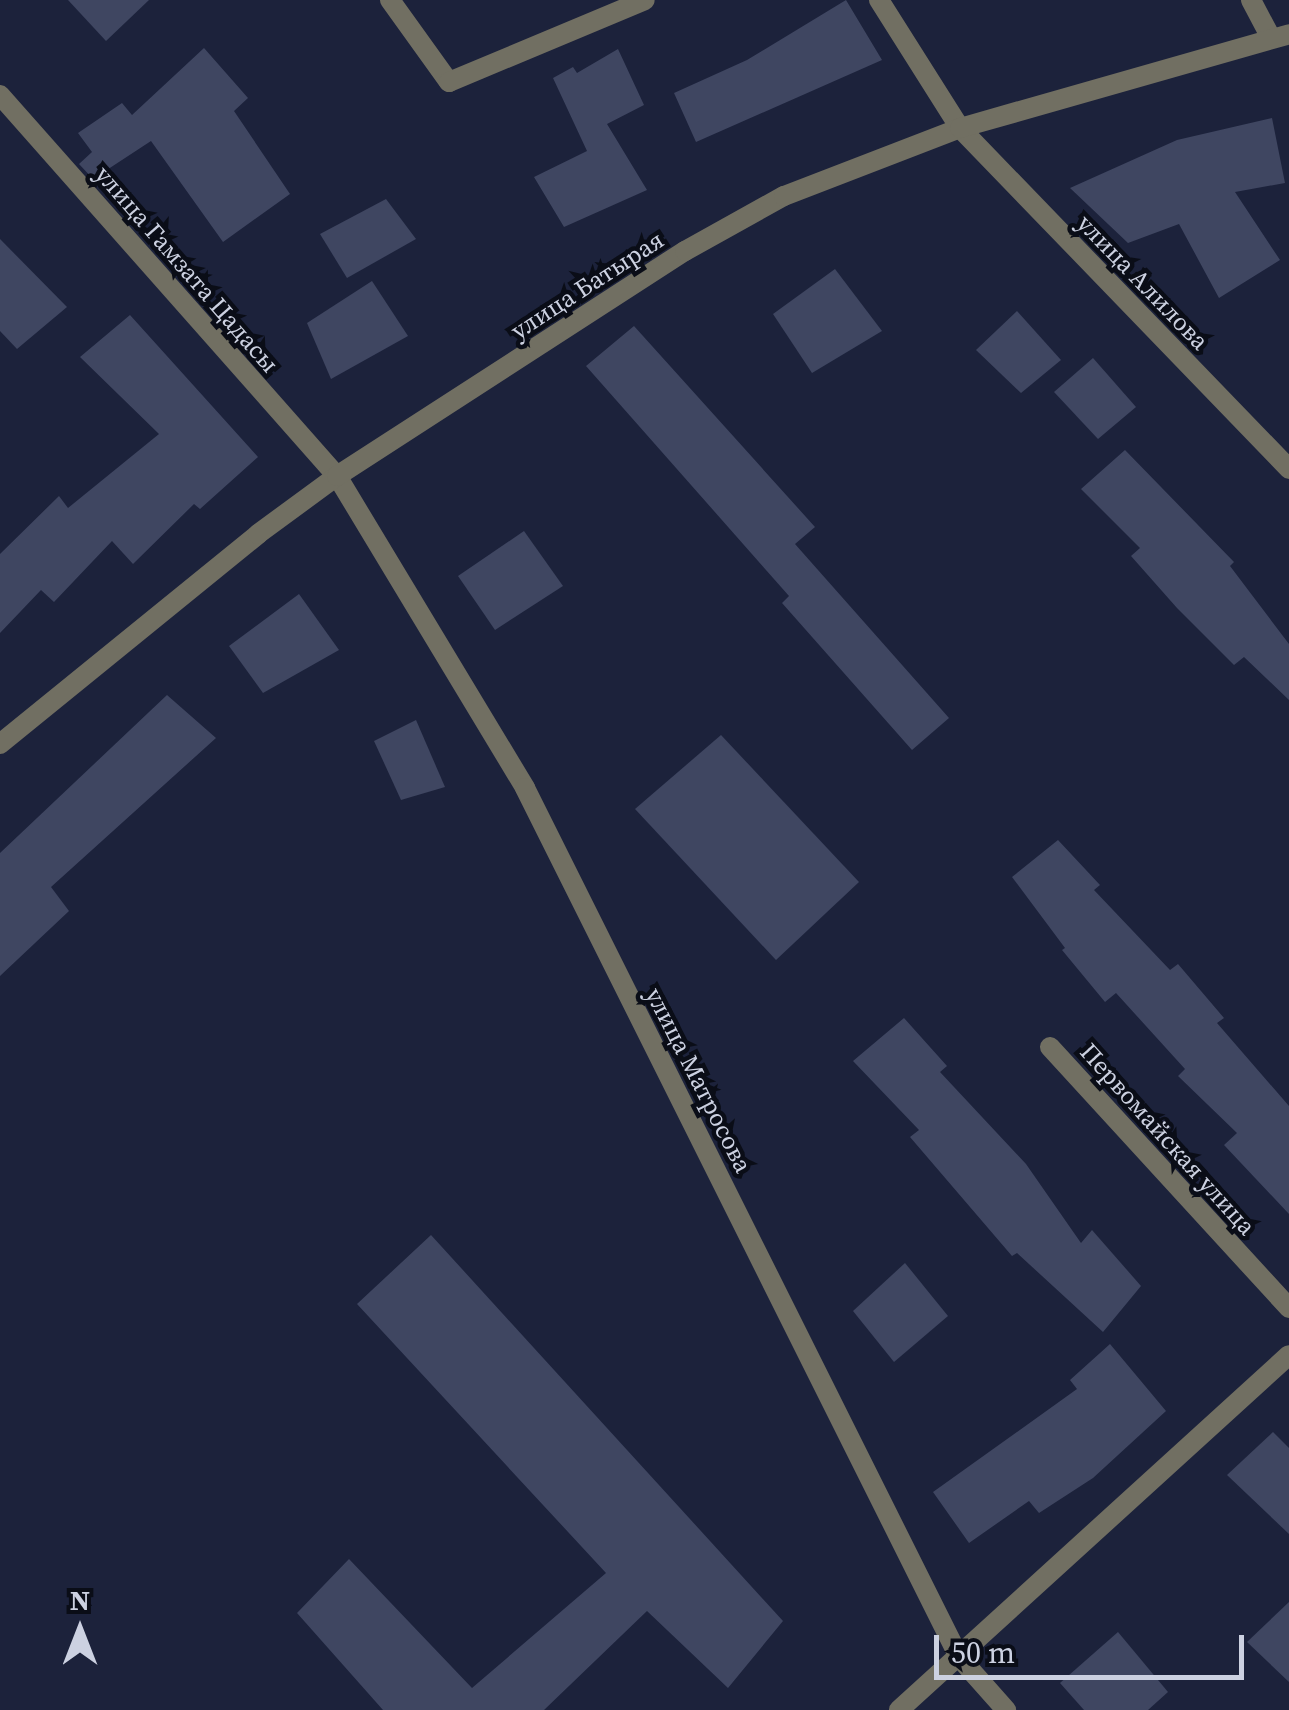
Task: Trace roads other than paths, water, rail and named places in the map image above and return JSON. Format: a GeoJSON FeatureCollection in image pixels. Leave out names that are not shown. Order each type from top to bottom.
{"type":"FeatureCollection","features":[{"type":"Feature","properties":{"kind":"street"},"geometry":{"type":"LineString","coordinates":[[390,0],[449,82],[645,0]]}},
{"type":"Feature","properties":{"kind":"street","name":"улица Алилова"},"geometry":{"type":"LineString","coordinates":[[879,0],[960,128],[1289,469]]}},
{"type":"Feature","properties":{"kind":"street"},"geometry":{"type":"LineString","coordinates":[[1251,0],[1280,36]]}},
{"type":"Feature","properties":{"kind":"street","name":"улица Батырая"},"geometry":{"type":"LineString","coordinates":[[0,744],[258,534],[337,476],[685,251],[784,196],[960,128],[1280,36]]}},
{"type":"Feature","properties":{"kind":"street","name":"улица Гамзата Цадасы"},"geometry":{"type":"LineString","coordinates":[[0,95],[337,476]]}},
{"type":"Feature","properties":{"kind":"street","name":"улица Матросова"},"geometry":{"type":"LineString","coordinates":[[337,476],[525,788],[959,1657],[1006,1710]]}},
{"type":"Feature","properties":{"kind":"street","name":"Первомайская улица"},"geometry":{"type":"LineString","coordinates":[[1050,1046],[1289,1308]]}},
{"type":"Feature","properties":{"kind":"street"},"geometry":{"type":"LineString","coordinates":[[899,1710],[1289,1356]]}}]}
